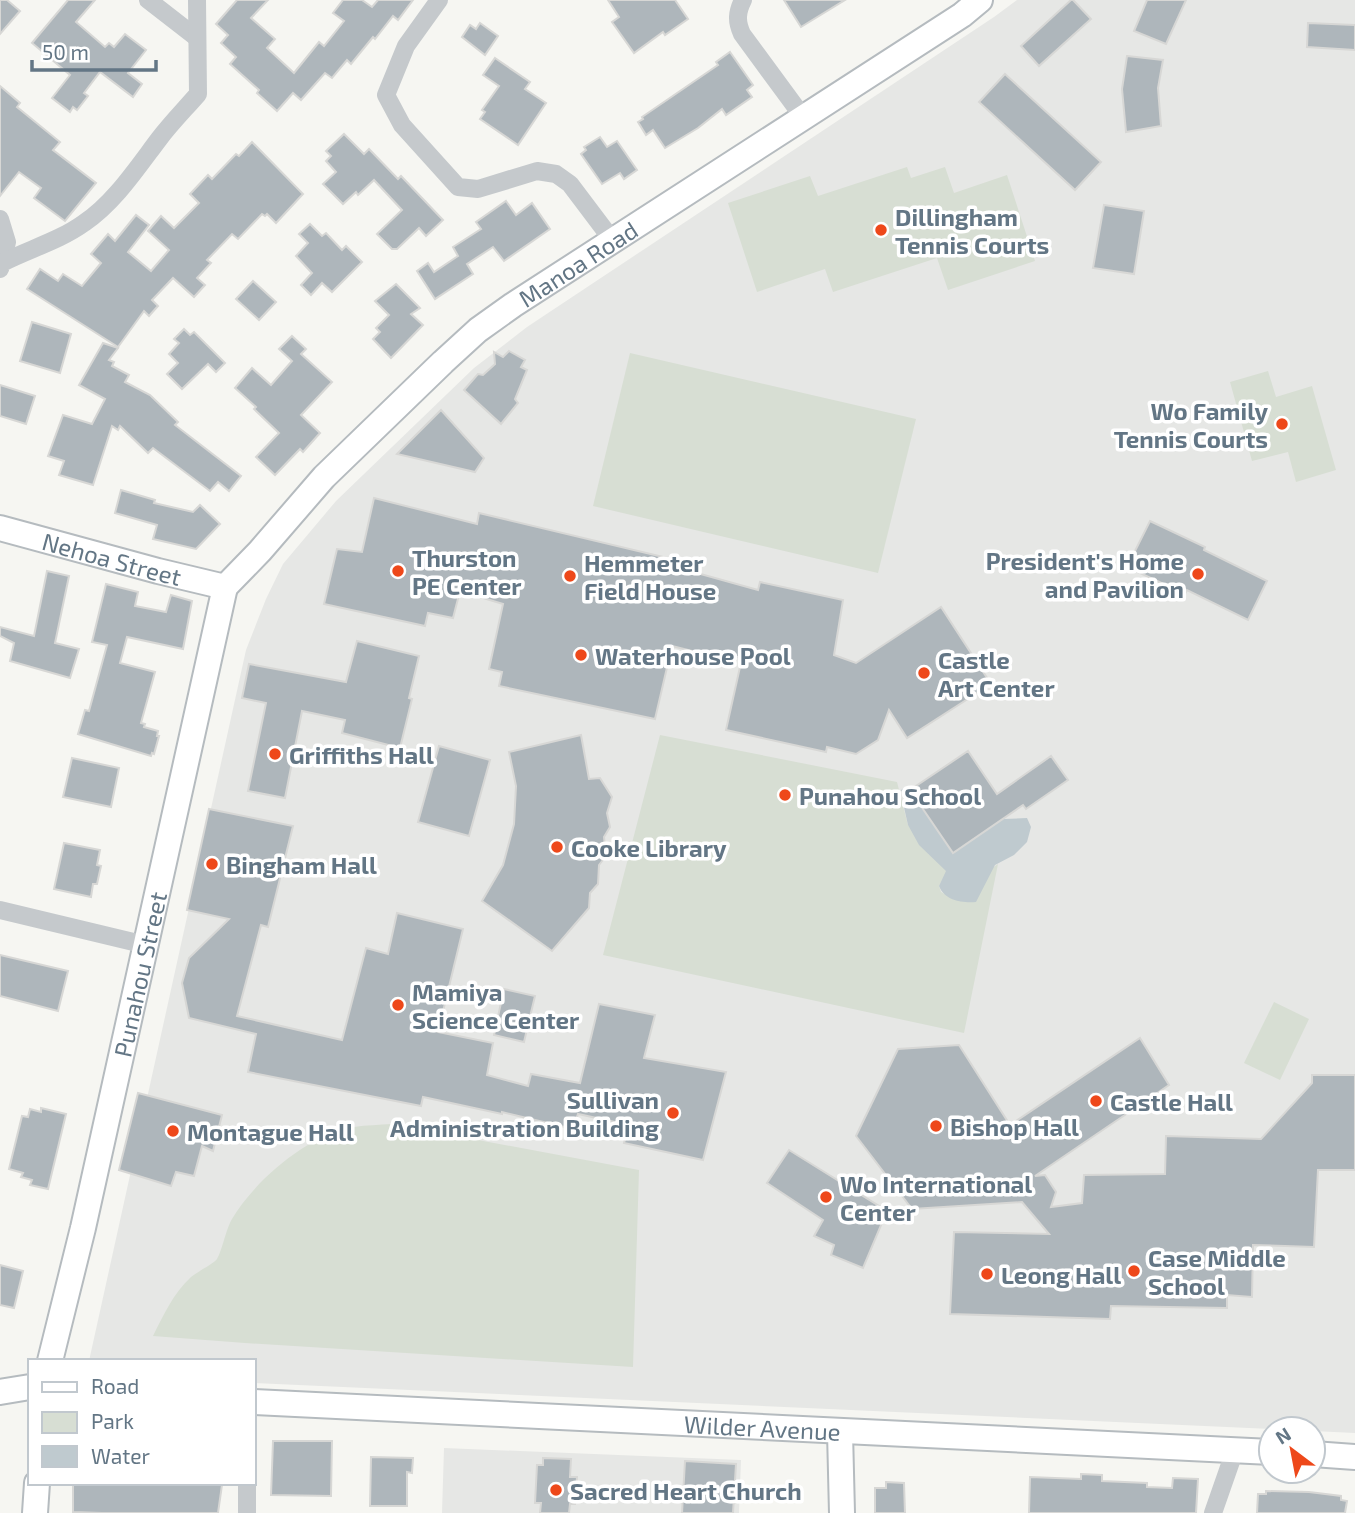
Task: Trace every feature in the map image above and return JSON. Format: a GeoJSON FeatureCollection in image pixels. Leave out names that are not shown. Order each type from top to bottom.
{"type":"FeatureCollection","features":[{"type":"Feature","properties":{"kind":"main road","name":"Manoa Road"},"geometry":{"type":"LineString","coordinates":[[225,587],[324,477],[469,338],[513,305],[962,15],[981,0]]}},
{"type":"Feature","properties":{"kind":"main road","name":"Nehoa Street"},"geometry":{"type":"LineString","coordinates":[[0,529],[158,572],[225,587]]}},
{"type":"Feature","properties":{"kind":"main road","name":"Punahou Street"},"geometry":{"type":"LineString","coordinates":[[50,1359],[83,1228],[225,587]]}},
{"type":"Feature","properties":{"kind":"main road"},"geometry":{"type":"LineString","coordinates":[[0,1392],[28,1387]]}},
{"type":"Feature","properties":{"kind":"main road","name":"Wilder Avenue"},"geometry":{"type":"LineString","coordinates":[[256,1402],[1257,1451]]}},
{"type":"Feature","properties":{"kind":"main road"},"geometry":{"type":"LineString","coordinates":[[840,1432],[842,1513]]}},
{"type":"Feature","properties":{"kind":"main road"},"geometry":{"type":"LineString","coordinates":[[1327,1455],[1355,1457]]}},
{"type":"Feature","properties":{"kind":"main road"},"geometry":{"type":"LineString","coordinates":[[35,1513],[37,1485]]}},
{"type":"Feature","properties":{"kind":"street"},"geometry":{"type":"LineString","coordinates":[[148,0],[197,38]]}},
{"type":"Feature","properties":{"kind":"street"},"geometry":{"type":"LineString","coordinates":[[1,266],[30,248],[59,239],[87,222],[135,171],[198,94],[197,0]]}},
{"type":"Feature","properties":{"kind":"street"},"geometry":{"type":"LineString","coordinates":[[439,0],[406,46],[386,96],[402,125],[458,187],[478,189],[537,171],[556,174],[570,184],[613,241]]}},
{"type":"Feature","properties":{"kind":"street"},"geometry":{"type":"LineString","coordinates":[[743,0],[737,16],[741,34],[803,117]]}},
{"type":"Feature","properties":{"kind":"street"},"geometry":{"type":"LineString","coordinates":[[0,219],[7,242],[1,266]]}},
{"type":"Feature","properties":{"kind":"street"},"geometry":{"type":"LineString","coordinates":[[0,910],[146,945]]}},
{"type":"Feature","properties":{"kind":"street"},"geometry":{"type":"LineString","coordinates":[[1213,1513],[1236,1450]]}},
{"type":"Feature","properties":{"kind":"street"},"geometry":{"type":"LineString","coordinates":[[247,1485],[247,1513]]}},
{"type":"Feature","properties":{"kind":"shaded area","name":"Punahou School"},"geometry":{"type":"Polygon","coordinates":[[[1017,0],[1355,0],[1355,1433],[1327,1432],[1327,1415],[1257,1415],[1257,1428],[256,1383],[256,1359],[89,1359],[246,650],[266,599],[283,564],[336,501],[474,368],[527,327],[1017,0]]]}},
{"type":"Feature","properties":{"kind":"shaded area"},"geometry":{"type":"Polygon","coordinates":[[[444,1448],[741,1460],[739,1513],[442,1513],[444,1448]]]}},
{"type":"Feature","properties":{"kind":"green space","name":"Dillingham Tennis Courts"},"geometry":{"type":"Polygon","coordinates":[[[907,167],[911,178],[945,167],[954,193],[1007,175],[1035,261],[948,290],[937,258],[833,292],[825,269],[757,292],[728,203],[810,176],[818,196],[907,167]]]}},
{"type":"Feature","properties":{"kind":"green space"},"geometry":{"type":"Polygon","coordinates":[[[630,353],[916,419],[878,573],[593,506],[630,353]]]}},
{"type":"Feature","properties":{"kind":"green space","name":"Wo Family Tennis Courts"},"geometry":{"type":"Polygon","coordinates":[[[1268,371],[1276,397],[1312,386],[1336,470],[1296,482],[1288,452],[1252,461],[1230,382],[1268,371]]]}},
{"type":"Feature","properties":{"kind":"green space"},"geometry":{"type":"Polygon","coordinates":[[[660,735],[897,782],[908,825],[947,871],[939,886],[941,892],[950,897],[998,864],[964,1033],[603,955],[660,735]]]}},
{"type":"Feature","properties":{"kind":"green space"},"geometry":{"type":"Polygon","coordinates":[[[1274,1002],[1309,1019],[1280,1080],[1244,1063],[1274,1002]]]}},
{"type":"Feature","properties":{"kind":"green space"},"geometry":{"type":"Polygon","coordinates":[[[392,1124],[639,1170],[633,1367],[153,1336],[179,1290],[191,1277],[217,1259],[232,1219],[254,1189],[269,1175],[302,1149],[337,1131],[359,1126],[392,1124]]]}},
{"type":"Feature","properties":{"kind":"water"},"geometry":{"type":"Polygon","coordinates":[[[906,787],[1003,819],[1027,818],[1031,827],[1027,842],[1014,855],[995,865],[976,902],[954,900],[942,891],[939,886],[946,871],[919,845],[908,825],[903,803],[907,799],[901,790],[906,787]]]}},
{"type":"Feature","properties":{"kind":"building"},"geometry":{"type":"Polygon","coordinates":[[[0,0],[7,0],[20,11],[0,34],[0,0]]]}},
{"type":"Feature","properties":{"kind":"building"},"geometry":{"type":"Polygon","coordinates":[[[68,0],[95,0],[76,22],[105,47],[109,43],[114,47],[125,34],[146,50],[128,73],[142,84],[133,97],[100,72],[84,93],[88,96],[77,110],[73,107],[70,112],[52,98],[70,75],[32,43],[68,0]]]}},
{"type":"Feature","properties":{"kind":"building"},"geometry":{"type":"Polygon","coordinates":[[[237,0],[268,0],[251,18],[275,39],[267,48],[294,73],[319,42],[324,46],[344,21],[333,13],[343,0],[362,0],[372,7],[378,0],[413,0],[398,20],[393,16],[351,64],[347,60],[332,78],[325,73],[301,100],[293,93],[277,111],[257,93],[259,90],[230,64],[236,57],[221,43],[228,35],[216,24],[237,0]]]}},
{"type":"Feature","properties":{"kind":"building"},"geometry":{"type":"Polygon","coordinates":[[[608,0],[675,0],[688,19],[665,35],[663,32],[634,53],[612,22],[619,17],[608,0]]]}},
{"type":"Feature","properties":{"kind":"building"},"geometry":{"type":"Polygon","coordinates":[[[784,0],[845,0],[801,27],[784,0]]]}},
{"type":"Feature","properties":{"kind":"building"},"geometry":{"type":"Polygon","coordinates":[[[1071,0],[1091,19],[1039,66],[1021,46],[1071,0]]]}},
{"type":"Feature","properties":{"kind":"building"},"geometry":{"type":"Polygon","coordinates":[[[1147,0],[1186,0],[1166,44],[1134,31],[1147,0]]]}},
{"type":"Feature","properties":{"kind":"building"},"geometry":{"type":"Polygon","coordinates":[[[480,23],[498,36],[485,55],[462,37],[470,25],[476,29],[480,23]]]}},
{"type":"Feature","properties":{"kind":"building"},"geometry":{"type":"Polygon","coordinates":[[[1308,23],[1355,25],[1355,50],[1307,47],[1308,23]]]}},
{"type":"Feature","properties":{"kind":"building"},"geometry":{"type":"Polygon","coordinates":[[[730,52],[753,85],[747,90],[752,97],[726,115],[722,109],[698,128],[665,148],[653,130],[646,135],[638,122],[642,117],[718,65],[716,62],[730,52]]]}},
{"type":"Feature","properties":{"kind":"building"},"geometry":{"type":"Polygon","coordinates":[[[1127,56],[1163,60],[1158,88],[1161,126],[1126,132],[1122,89],[1127,56]]]}},
{"type":"Feature","properties":{"kind":"building"},"geometry":{"type":"Polygon","coordinates":[[[495,58],[530,82],[525,89],[546,103],[518,145],[480,119],[485,112],[482,110],[499,86],[483,75],[495,58]]]}},
{"type":"Feature","properties":{"kind":"building"},"geometry":{"type":"Polygon","coordinates":[[[1005,74],[1101,162],[1075,190],[979,102],[1005,74]]]}},
{"type":"Feature","properties":{"kind":"building"},"geometry":{"type":"Polygon","coordinates":[[[0,86],[20,103],[17,107],[60,142],[53,150],[96,183],[65,221],[34,198],[41,188],[19,172],[0,196],[0,86]]]}},
{"type":"Feature","properties":{"kind":"building"},"geometry":{"type":"Polygon","coordinates":[[[344,134],[364,154],[369,149],[398,179],[401,176],[443,220],[426,236],[419,228],[397,249],[392,249],[377,234],[402,210],[374,180],[343,204],[323,184],[336,172],[326,161],[331,156],[326,151],[344,134]]]}},
{"type":"Feature","properties":{"kind":"building"},"geometry":{"type":"Polygon","coordinates":[[[600,137],[607,147],[617,141],[637,170],[624,179],[620,173],[602,184],[581,154],[586,150],[584,147],[600,137]]]}},
{"type":"Feature","properties":{"kind":"building"},"geometry":{"type":"Polygon","coordinates":[[[252,142],[303,194],[276,223],[267,214],[262,214],[238,239],[232,234],[207,260],[211,263],[197,278],[205,285],[194,297],[173,278],[152,300],[158,306],[149,316],[144,311],[118,347],[27,289],[40,269],[58,281],[63,274],[82,286],[101,263],[91,254],[108,234],[115,241],[136,215],[149,225],[128,252],[151,271],[169,250],[148,231],[161,216],[174,228],[199,203],[190,194],[208,175],[212,179],[252,142]]]}},
{"type":"Feature","properties":{"kind":"building"},"geometry":{"type":"Polygon","coordinates":[[[506,201],[516,215],[532,203],[550,229],[504,261],[493,247],[467,264],[473,274],[435,299],[417,271],[428,263],[434,272],[458,256],[453,247],[481,229],[476,222],[506,201]]]}},
{"type":"Feature","properties":{"kind":"building"},"geometry":{"type":"Polygon","coordinates":[[[1104,205],[1144,211],[1134,274],[1093,268],[1104,205]]]}},
{"type":"Feature","properties":{"kind":"building"},"geometry":{"type":"Polygon","coordinates":[[[310,224],[322,236],[326,233],[342,250],[346,246],[362,262],[332,292],[322,283],[311,295],[301,285],[312,273],[296,256],[308,243],[299,234],[310,224]]]}},
{"type":"Feature","properties":{"kind":"building"},"geometry":{"type":"Polygon","coordinates":[[[253,281],[276,302],[259,320],[236,299],[253,281]]]}},
{"type":"Feature","properties":{"kind":"building"},"geometry":{"type":"Polygon","coordinates":[[[396,284],[420,308],[411,314],[423,325],[391,358],[373,339],[380,332],[376,328],[389,315],[375,301],[396,284]]]}},
{"type":"Feature","properties":{"kind":"building"},"geometry":{"type":"Polygon","coordinates":[[[32,322],[71,334],[60,373],[20,361],[32,322]]]}},
{"type":"Feature","properties":{"kind":"building"},"geometry":{"type":"Polygon","coordinates":[[[184,329],[190,335],[194,332],[225,363],[216,372],[208,364],[182,389],[167,374],[178,363],[169,354],[179,343],[174,339],[184,329]]]}},
{"type":"Feature","properties":{"kind":"building"},"geometry":{"type":"Polygon","coordinates":[[[292,336],[306,349],[301,354],[332,382],[301,415],[320,433],[303,452],[300,449],[275,475],[256,457],[279,433],[235,388],[252,368],[271,385],[292,361],[279,349],[292,336]]]}},
{"type":"Feature","properties":{"kind":"building"},"geometry":{"type":"Polygon","coordinates":[[[103,343],[118,348],[109,360],[114,362],[112,366],[129,375],[125,382],[150,395],[178,422],[175,425],[241,476],[229,491],[218,482],[210,491],[153,448],[148,453],[120,426],[118,430],[112,426],[93,485],[59,475],[64,461],[48,456],[63,415],[92,424],[105,399],[79,385],[103,343]]]}},
{"type":"Feature","properties":{"kind":"building"},"geometry":{"type":"Polygon","coordinates":[[[509,351],[525,360],[521,367],[527,370],[515,399],[518,403],[501,424],[464,390],[478,374],[483,375],[495,364],[494,352],[503,357],[509,351]]]}},
{"type":"Feature","properties":{"kind":"building"},"geometry":{"type":"Polygon","coordinates":[[[0,385],[35,396],[26,424],[0,416],[0,385]]]}},
{"type":"Feature","properties":{"kind":"building"},"geometry":{"type":"Polygon","coordinates":[[[441,410],[484,458],[475,472],[397,454],[441,410]]]}},
{"type":"Feature","properties":{"kind":"building"},"geometry":{"type":"Polygon","coordinates":[[[121,490],[155,500],[154,503],[193,512],[200,505],[220,524],[196,549],[153,539],[157,525],[115,513],[121,490]]]}},
{"type":"Feature","properties":{"kind":"building"},"geometry":{"type":"Polygon","coordinates":[[[374,498],[477,524],[479,513],[680,561],[679,568],[758,590],[760,582],[843,600],[834,655],[856,663],[941,607],[991,684],[907,738],[889,710],[878,740],[856,754],[827,747],[826,752],[726,730],[742,658],[717,652],[716,657],[672,646],[655,719],[499,686],[502,672],[489,669],[503,604],[460,591],[453,618],[428,613],[425,626],[324,604],[337,549],[362,552],[374,498]]]}},
{"type":"Feature","properties":{"kind":"building","name":"President's Home and Pavilion"},"geometry":{"type":"Polygon","coordinates":[[[1150,521],[1267,581],[1248,620],[1187,590],[1185,594],[1127,567],[1150,521]]]}},
{"type":"Feature","properties":{"kind":"building"},"geometry":{"type":"Polygon","coordinates":[[[47,571],[69,576],[55,643],[79,649],[70,678],[10,661],[14,643],[0,636],[0,627],[34,636],[47,571]]]}},
{"type":"Feature","properties":{"kind":"building"},"geometry":{"type":"Polygon","coordinates":[[[106,584],[138,592],[135,606],[166,612],[171,595],[192,601],[183,649],[127,637],[120,663],[155,672],[141,723],[145,724],[144,727],[158,731],[154,754],[151,756],[78,734],[85,710],[89,711],[107,645],[92,642],[106,584]]]}},
{"type":"Feature","properties":{"kind":"building"},"geometry":{"type":"Polygon","coordinates":[[[357,641],[419,656],[400,748],[342,733],[345,720],[302,711],[285,798],[248,791],[266,703],[242,698],[249,664],[346,682],[357,641]]]}},
{"type":"Feature","properties":{"kind":"building","name":"Cooke Library"},"geometry":{"type":"Polygon","coordinates":[[[581,735],[589,779],[600,778],[612,797],[607,813],[610,827],[604,837],[606,856],[599,865],[598,884],[590,893],[589,908],[552,951],[482,901],[503,865],[514,824],[516,786],[509,752],[581,735]]]}},
{"type":"Feature","properties":{"kind":"building"},"geometry":{"type":"Polygon","coordinates":[[[439,746],[490,760],[469,836],[418,822],[439,746]]]}},
{"type":"Feature","properties":{"kind":"building"},"geometry":{"type":"Polygon","coordinates":[[[968,751],[997,794],[1051,756],[1068,780],[1026,809],[1023,805],[953,853],[910,790],[968,751]]]}},
{"type":"Feature","properties":{"kind":"building"},"geometry":{"type":"Polygon","coordinates":[[[72,758],[119,768],[111,807],[63,797],[72,758]]]}},
{"type":"Feature","properties":{"kind":"building"},"geometry":{"type":"Polygon","coordinates":[[[209,809],[293,826],[268,927],[261,925],[237,1016],[342,1040],[366,948],[388,954],[397,913],[463,929],[438,1032],[493,1043],[487,1075],[528,1086],[531,1074],[580,1083],[599,1004],[655,1015],[644,1058],[726,1072],[703,1160],[624,1143],[629,1125],[578,1114],[573,1129],[423,1097],[421,1106],[248,1072],[256,1034],[189,1018],[182,983],[189,958],[229,919],[187,910],[209,809]]]}},
{"type":"Feature","properties":{"kind":"building"},"geometry":{"type":"Polygon","coordinates":[[[64,843],[100,850],[97,865],[101,866],[91,897],[54,889],[64,843]]]}},
{"type":"Feature","properties":{"kind":"building"},"geometry":{"type":"Polygon","coordinates":[[[0,955],[68,971],[58,1011],[0,996],[0,955]]]}},
{"type":"Feature","properties":{"kind":"building"},"geometry":{"type":"Polygon","coordinates":[[[504,989],[535,996],[524,1042],[494,1035],[504,989]]]}},
{"type":"Feature","properties":{"kind":"building"},"geometry":{"type":"Polygon","coordinates":[[[1140,1038],[1169,1085],[1035,1176],[1045,1175],[1056,1192],[1051,1207],[1082,1203],[1084,1175],[1165,1174],[1166,1136],[1261,1139],[1312,1083],[1312,1075],[1355,1075],[1355,1170],[1318,1170],[1314,1247],[1253,1245],[1252,1297],[1227,1295],[1227,1308],[1111,1306],[1110,1319],[950,1314],[954,1232],[1049,1234],[1022,1202],[912,1209],[856,1136],[898,1049],[959,1045],[1010,1125],[1140,1038]]]}},
{"type":"Feature","properties":{"kind":"building","name":"Montague Hall"},"geometry":{"type":"Polygon","coordinates":[[[138,1093],[222,1115],[213,1151],[202,1146],[194,1176],[176,1172],[171,1186],[119,1170],[138,1093]]]}},
{"type":"Feature","properties":{"kind":"building"},"geometry":{"type":"Polygon","coordinates":[[[41,1108],[66,1114],[48,1189],[30,1185],[32,1180],[21,1177],[23,1173],[9,1169],[22,1116],[28,1117],[30,1109],[41,1112],[41,1108]]]}},
{"type":"Feature","properties":{"kind":"building","name":"Wo International Center"},"geometry":{"type":"Polygon","coordinates":[[[789,1150],[887,1211],[863,1268],[831,1255],[834,1245],[814,1236],[823,1220],[767,1183],[789,1150]]]}},
{"type":"Feature","properties":{"kind":"building"},"geometry":{"type":"Polygon","coordinates":[[[0,1265],[23,1271],[14,1308],[0,1305],[0,1265]]]}},
{"type":"Feature","properties":{"kind":"building"},"geometry":{"type":"Polygon","coordinates":[[[273,1441],[332,1441],[331,1496],[271,1495],[273,1441]]]}},
{"type":"Feature","properties":{"kind":"building"},"geometry":{"type":"Polygon","coordinates":[[[371,1457],[413,1458],[412,1473],[407,1472],[407,1506],[370,1506],[371,1457]]]}},
{"type":"Feature","properties":{"kind":"building","name":"Sacred Heart Church"},"geometry":{"type":"Polygon","coordinates":[[[543,1458],[571,1459],[570,1477],[577,1477],[575,1504],[570,1504],[569,1513],[540,1513],[541,1503],[535,1503],[537,1465],[543,1465],[543,1458]]]}},
{"type":"Feature","properties":{"kind":"building"},"geometry":{"type":"Polygon","coordinates":[[[685,1461],[736,1464],[733,1513],[682,1513],[685,1461]]]}},
{"type":"Feature","properties":{"kind":"building"},"geometry":{"type":"Polygon","coordinates":[[[1081,1474],[1102,1475],[1102,1481],[1147,1483],[1147,1487],[1172,1488],[1173,1478],[1198,1479],[1196,1513],[1029,1513],[1030,1477],[1081,1479],[1081,1474]]]}},
{"type":"Feature","properties":{"kind":"building"},"geometry":{"type":"Polygon","coordinates":[[[886,1482],[904,1483],[905,1513],[875,1513],[875,1488],[886,1488],[886,1482]]]}},
{"type":"Feature","properties":{"kind":"building"},"geometry":{"type":"Polygon","coordinates":[[[73,1485],[222,1485],[218,1513],[73,1512],[73,1485]]]}},
{"type":"Feature","properties":{"kind":"building"},"geometry":{"type":"Polygon","coordinates":[[[1266,1491],[1341,1496],[1341,1500],[1347,1501],[1345,1513],[1257,1513],[1258,1494],[1266,1494],[1266,1491]]]}},
{"type":"Feature","properties":{"kind":"place","name":"Dillingham Tennis Courts"},"geometry":{"type":"Point","coordinates":[881,230]}},
{"type":"Feature","properties":{"kind":"place","name":"Wo Family Tennis Courts"},"geometry":{"type":"Point","coordinates":[1282,424]}},
{"type":"Feature","properties":{"kind":"place","name":"Thurston PE Center"},"geometry":{"type":"Point","coordinates":[398,571]}},
{"type":"Feature","properties":{"kind":"place","name":"President's Home and Pavilion"},"geometry":{"type":"Point","coordinates":[1198,574]}},
{"type":"Feature","properties":{"kind":"place","name":"Hemmeter Field House"},"geometry":{"type":"Point","coordinates":[570,576]}},
{"type":"Feature","properties":{"kind":"place","name":"Waterhouse Pool"},"geometry":{"type":"Point","coordinates":[581,655]}},
{"type":"Feature","properties":{"kind":"place","name":"Castle Art Center"},"geometry":{"type":"Point","coordinates":[924,673]}},
{"type":"Feature","properties":{"kind":"place","name":"Griffiths Hall"},"geometry":{"type":"Point","coordinates":[275,754]}},
{"type":"Feature","properties":{"kind":"place","name":"Punahou School"},"geometry":{"type":"Point","coordinates":[785,795]}},
{"type":"Feature","properties":{"kind":"place","name":"Cooke Library"},"geometry":{"type":"Point","coordinates":[557,847]}},
{"type":"Feature","properties":{"kind":"place","name":"Bingham Hall"},"geometry":{"type":"Point","coordinates":[212,864]}},
{"type":"Feature","properties":{"kind":"place","name":"Mamiya Science Center"},"geometry":{"type":"Point","coordinates":[398,1005]}},
{"type":"Feature","properties":{"kind":"place","name":"Castle Hall"},"geometry":{"type":"Point","coordinates":[1096,1101]}},
{"type":"Feature","properties":{"kind":"place","name":"Sullivan Administration Building"},"geometry":{"type":"Point","coordinates":[673,1113]}},
{"type":"Feature","properties":{"kind":"place","name":"Bishop Hall"},"geometry":{"type":"Point","coordinates":[936,1126]}},
{"type":"Feature","properties":{"kind":"place","name":"Montague Hall"},"geometry":{"type":"Point","coordinates":[173,1131]}},
{"type":"Feature","properties":{"kind":"place","name":"Wo International Center"},"geometry":{"type":"Point","coordinates":[826,1197]}},
{"type":"Feature","properties":{"kind":"place","name":"Case Middle School"},"geometry":{"type":"Point","coordinates":[1134,1271]}},
{"type":"Feature","properties":{"kind":"place","name":"Leong Hall"},"geometry":{"type":"Point","coordinates":[987,1274]}},
{"type":"Feature","properties":{"kind":"place","name":"Sacred Heart Church"},"geometry":{"type":"Point","coordinates":[556,1490]}}]}
